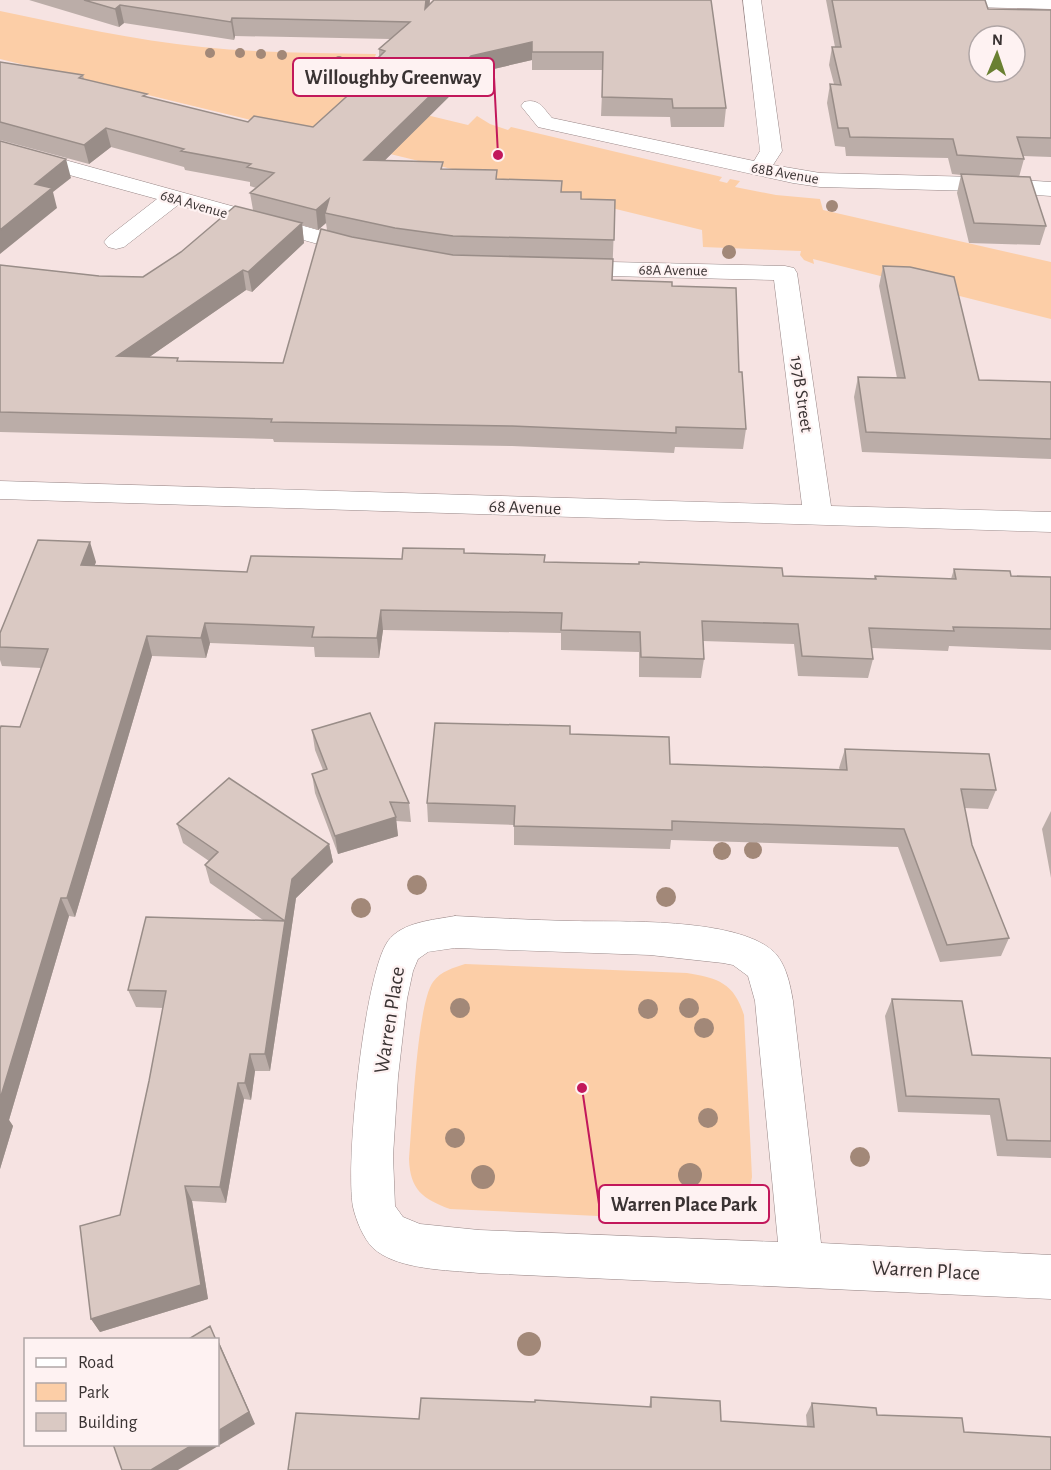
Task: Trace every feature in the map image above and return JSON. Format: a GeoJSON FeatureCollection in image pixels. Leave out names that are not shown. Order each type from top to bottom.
{"type":"FeatureCollection","features":[{"type":"Feature","properties":{"kind":"street"},"geometry":{"type":"LineString","coordinates":[[752,0],[771,151],[760,169]]}},
{"type":"Feature","properties":{"kind":"street"},"geometry":{"type":"LineString","coordinates":[[932,0],[1051,3]]}},
{"type":"Feature","properties":{"kind":"street","name":"68B Avenue"},"geometry":{"type":"LineString","coordinates":[[531,106],[545,123],[820,180],[976,184],[1051,189]]}},
{"type":"Feature","properties":{"kind":"street","name":"68A Avenue"},"geometry":{"type":"LineString","coordinates":[[0,149],[387,256]]}},
{"type":"Feature","properties":{"kind":"street"},"geometry":{"type":"LineString","coordinates":[[116,242],[173,198]]}},
{"type":"Feature","properties":{"kind":"street","name":"68A Avenue"},"geometry":{"type":"LineString","coordinates":[[544,267],[785,273]]}},
{"type":"Feature","properties":{"kind":"street","name":"197B Street"},"geometry":{"type":"LineString","coordinates":[[785,273],[818,516]]}},
{"type":"Feature","properties":{"kind":"street","name":"68 Avenue"},"geometry":{"type":"LineString","coordinates":[[0,490],[1051,522]]}},
{"type":"Feature","properties":{"kind":"street","name":"Warren Place"},"geometry":{"type":"LineString","coordinates":[[802,1263],[774,1001],[770,980],[766,970],[758,961],[746,953],[705,944],[455,932],[418,938],[406,947],[399,956],[389,993],[372,1166],[374,1207],[378,1220],[394,1237],[435,1248],[499,1253],[802,1263],[1051,1277]]}},
{"type":"Feature","properties":{"kind":"green space"},"geometry":{"type":"Polygon","coordinates":[[[0,11],[75,27],[202,47],[267,52],[376,54],[360,99],[468,125],[477,116],[490,124],[508,130],[511,127],[722,177],[719,181],[727,183],[730,179],[740,181],[735,187],[776,195],[820,199],[823,210],[1051,262],[1051,319],[813,259],[814,264],[804,260],[800,255],[801,251],[703,247],[702,230],[0,59],[0,11]]]}},
{"type":"Feature","properties":{"kind":"green space"},"geometry":{"type":"Polygon","coordinates":[[[465,964],[687,973],[708,977],[730,989],[744,1015],[752,1177],[743,1203],[723,1218],[704,1221],[450,1209],[425,1197],[415,1186],[409,1159],[416,1066],[423,1014],[427,995],[436,978],[465,964]]]}},
{"type":"Feature","properties":{"kind":"building"},"geometry":{"type":"Polygon","coordinates":[[[84,0],[426,0],[425,9],[434,0],[711,0],[726,108],[673,108],[672,99],[602,97],[603,52],[532,52],[532,42],[471,56],[364,160],[443,162],[441,169],[497,170],[496,179],[562,181],[561,192],[581,192],[581,199],[615,200],[614,240],[453,236],[395,228],[325,213],[329,199],[316,210],[250,193],[274,173],[247,167],[251,164],[181,151],[184,149],[106,128],[84,145],[0,122],[0,62],[83,75],[79,78],[248,122],[254,116],[313,127],[387,60],[378,58],[385,51],[379,49],[410,22],[232,18],[231,22],[120,5],[115,9],[84,0]]]}},
{"type":"Feature","properties":{"kind":"building"},"geometry":{"type":"Polygon","coordinates":[[[832,0],[985,0],[988,9],[1051,10],[1051,138],[1017,137],[1024,159],[957,155],[953,139],[850,137],[848,128],[838,128],[830,84],[841,85],[832,47],[841,47],[832,0]]]}},
{"type":"Feature","properties":{"kind":"building"},"geometry":{"type":"Polygon","coordinates":[[[0,141],[66,159],[35,184],[52,188],[0,230],[0,141]]]}},
{"type":"Feature","properties":{"kind":"building"},"geometry":{"type":"Polygon","coordinates":[[[961,174],[1030,177],[1046,226],[974,223],[961,174]]]}},
{"type":"Feature","properties":{"kind":"building"},"geometry":{"type":"Polygon","coordinates":[[[235,206],[302,223],[248,272],[243,270],[117,356],[178,358],[177,361],[283,363],[321,229],[352,237],[453,255],[613,259],[612,280],[672,282],[672,286],[736,288],[739,372],[742,372],[746,429],[676,427],[676,433],[512,426],[271,422],[272,419],[0,412],[0,265],[99,276],[143,277],[181,252],[235,206]]]}},
{"type":"Feature","properties":{"kind":"building"},"geometry":{"type":"Polygon","coordinates":[[[883,266],[910,267],[954,277],[979,380],[1051,382],[1051,439],[866,432],[858,377],[905,378],[883,266]]]}},
{"type":"Feature","properties":{"kind":"building"},"geometry":{"type":"Polygon","coordinates":[[[38,540],[90,542],[81,565],[247,572],[251,556],[402,559],[403,548],[464,549],[464,553],[545,555],[544,562],[639,564],[639,562],[782,568],[783,576],[956,579],[954,569],[1010,571],[1011,576],[1051,577],[1051,629],[953,627],[954,631],[869,628],[873,659],[802,656],[798,624],[702,621],[704,659],[641,657],[640,632],[561,630],[562,613],[381,610],[377,638],[312,637],[314,627],[205,623],[201,638],[147,636],[67,898],[61,898],[0,1099],[0,729],[1,726],[20,727],[48,649],[0,647],[0,633],[38,540]]]}},
{"type":"Feature","properties":{"kind":"building"},"geometry":{"type":"Polygon","coordinates":[[[370,713],[409,803],[390,802],[396,817],[335,836],[312,774],[327,769],[312,730],[370,713]]]}},
{"type":"Feature","properties":{"kind":"building"},"geometry":{"type":"Polygon","coordinates":[[[435,723],[570,726],[570,734],[669,737],[670,764],[847,770],[845,749],[989,754],[996,790],[961,789],[972,845],[1009,938],[947,945],[904,829],[672,821],[672,830],[514,826],[515,806],[427,803],[435,723]]]}},
{"type":"Feature","properties":{"kind":"building"},"geometry":{"type":"Polygon","coordinates":[[[229,778],[329,844],[292,879],[285,921],[205,865],[218,852],[177,824],[229,778]]]}},
{"type":"Feature","properties":{"kind":"building"},"geometry":{"type":"Polygon","coordinates":[[[146,917],[285,921],[265,1054],[250,1054],[245,1083],[238,1083],[220,1187],[185,1186],[201,1285],[91,1319],[80,1226],[120,1215],[166,991],[128,990],[146,917]]]}},
{"type":"Feature","properties":{"kind":"building"},"geometry":{"type":"Polygon","coordinates":[[[892,999],[962,1001],[972,1055],[1051,1058],[1051,1141],[1007,1140],[999,1099],[906,1096],[892,999]]]}},
{"type":"Feature","properties":{"kind":"building"},"geometry":{"type":"Polygon","coordinates":[[[210,1326],[215,1338],[190,1338],[210,1326]]]}},
{"type":"Feature","properties":{"kind":"building"},"geometry":{"type":"Polygon","coordinates":[[[219,1344],[249,1412],[219,1430],[219,1344]]]}},
{"type":"Feature","properties":{"kind":"building"},"geometry":{"type":"Polygon","coordinates":[[[651,1397],[720,1401],[721,1421],[814,1427],[812,1403],[876,1408],[877,1415],[962,1418],[964,1432],[1051,1437],[1051,1470],[288,1470],[296,1413],[419,1419],[421,1398],[535,1402],[535,1400],[651,1407],[651,1397]]]}},
{"type":"Feature","properties":{"kind":"building"},"geometry":{"type":"Polygon","coordinates":[[[114,1446],[191,1446],[151,1470],[122,1470],[114,1446]]]}},
{"type":"Feature","properties":{"kind":"place","name":"Willoughby Greenway"},"geometry":{"type":"Point","coordinates":[498,155]}},
{"type":"Feature","properties":{"kind":"place","name":"Warren Place Park"},"geometry":{"type":"Point","coordinates":[582,1088]}}]}
